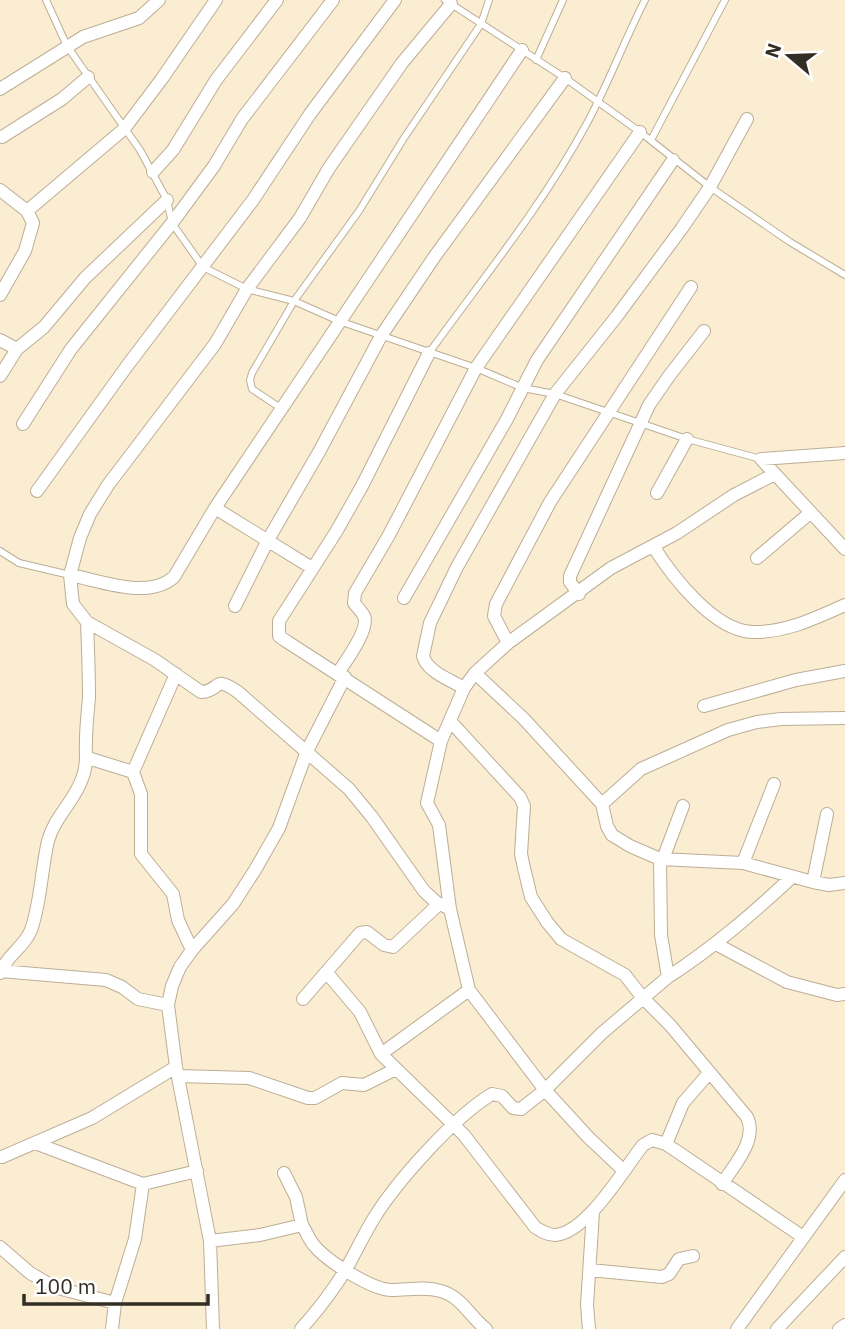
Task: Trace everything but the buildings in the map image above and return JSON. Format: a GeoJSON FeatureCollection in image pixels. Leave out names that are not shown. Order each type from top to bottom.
{"type":"FeatureCollection","features":[{"type":"Feature","properties":{"kind":"street"},"geometry":{"type":"LineString","coordinates":[[0,89],[67,46],[91,34],[139,18],[159,0]]}},
{"type":"Feature","properties":{"kind":"street"},"geometry":{"type":"LineString","coordinates":[[27,211],[124,128],[216,0]]}},
{"type":"Feature","properties":{"kind":"street"},"geometry":{"type":"LineString","coordinates":[[153,172],[173,150],[216,80],[277,0]]}},
{"type":"Feature","properties":{"kind":"street"},"geometry":{"type":"LineString","coordinates":[[23,424],[71,349],[172,223],[214,166],[242,119],[333,0]]}},
{"type":"Feature","properties":{"kind":"street"},"geometry":{"type":"LineString","coordinates":[[37,491],[127,366],[253,200],[310,114],[395,0]]}},
{"type":"Feature","properties":{"kind":"street"},"geometry":{"type":"LineString","coordinates":[[444,906],[424,891],[349,789],[307,751],[228,685],[218,683],[207,692],[201,692],[155,660],[87,622],[73,604],[70,575],[90,514],[108,485],[215,344],[247,289],[300,218],[329,168],[448,2]]}},
{"type":"Feature","properties":{"kind":"street"},"geometry":{"type":"LineString","coordinates":[[70,575],[143,590],[165,585],[174,578],[215,508],[522,50]]}},
{"type":"Feature","properties":{"kind":"street"},"geometry":{"type":"LineString","coordinates":[[2,137],[62,99],[88,77]]}},
{"type":"Feature","properties":{"kind":"street"},"geometry":{"type":"LineString","coordinates":[[235,606],[268,540],[382,336],[435,256],[565,78]]}},
{"type":"Feature","properties":{"kind":"street"},"geometry":{"type":"LineString","coordinates":[[464,688],[424,661],[424,647],[430,623],[457,566],[555,394],[617,316],[710,187],[747,120]]}},
{"type":"Feature","properties":{"kind":"street"},"geometry":{"type":"LineString","coordinates":[[214,1329],[209,1241],[177,1071],[168,1005],[172,986],[180,967],[192,950],[233,904],[279,828],[307,751],[365,623],[364,615],[354,603],[355,593],[389,536],[476,368],[640,132]]}},
{"type":"Feature","properties":{"kind":"street"},"geometry":{"type":"LineString","coordinates":[[404,598],[443,533],[537,360],[673,160]]}},
{"type":"Feature","properties":{"kind":"street"},"geometry":{"type":"LineString","coordinates":[[0,190],[27,211],[33,223],[25,251],[0,295]]}},
{"type":"Feature","properties":{"kind":"street"},"geometry":{"type":"LineString","coordinates":[[0,376],[17,349],[44,327],[85,278],[167,200]]}},
{"type":"Feature","properties":{"kind":"street"},"geometry":{"type":"LineString","coordinates":[[508,643],[494,616],[496,604],[550,502],[691,287]]}},
{"type":"Feature","properties":{"kind":"street"},"geometry":{"type":"LineString","coordinates":[[579,594],[570,582],[570,576],[655,396],[704,331]]}},
{"type":"Feature","properties":{"kind":"street"},"geometry":{"type":"LineString","coordinates":[[0,340],[17,349]]}},
{"type":"Feature","properties":{"kind":"street"},"geometry":{"type":"LineString","coordinates":[[429,353],[381,451],[336,533],[284,612],[278,629],[279,636],[286,642],[342,675],[441,741]]}},
{"type":"Feature","properties":{"kind":"street"},"geometry":{"type":"LineString","coordinates":[[657,493],[687,439]]}},
{"type":"Feature","properties":{"kind":"street"},"geometry":{"type":"LineString","coordinates":[[761,459],[845,453]]}},
{"type":"Feature","properties":{"kind":"street"},"geometry":{"type":"LineString","coordinates":[[761,459],[773,475],[844,547]]}},
{"type":"Feature","properties":{"kind":"street"},"geometry":{"type":"LineString","coordinates":[[623,1170],[545,1090],[469,990],[444,906],[439,825],[427,803],[441,741],[464,688],[475,673],[508,643],[579,594],[611,568],[773,475]]}},
{"type":"Feature","properties":{"kind":"street"},"geometry":{"type":"LineString","coordinates":[[215,508],[312,568]]}},
{"type":"Feature","properties":{"kind":"street"},"geometry":{"type":"LineString","coordinates":[[757,558],[810,513]]}},
{"type":"Feature","properties":{"kind":"street"},"geometry":{"type":"LineString","coordinates":[[653,546],[664,564],[688,592],[732,627],[752,632],[794,626],[845,605]]}},
{"type":"Feature","properties":{"kind":"street"},"geometry":{"type":"LineString","coordinates":[[87,622],[88,758],[78,792],[55,824],[48,839],[31,930],[21,946],[8,956],[0,972],[106,980],[145,1002],[168,1005]]}},
{"type":"Feature","properties":{"kind":"street"},"geometry":{"type":"LineString","coordinates":[[704,706],[796,680],[845,671]]}},
{"type":"Feature","properties":{"kind":"street"},"geometry":{"type":"LineString","coordinates":[[475,673],[524,719],[602,804],[612,835],[630,846],[661,859],[743,863],[813,882],[829,885],[845,883]]}},
{"type":"Feature","properties":{"kind":"street"},"geometry":{"type":"LineString","coordinates":[[176,674],[133,772],[141,794],[141,854],[173,894],[178,920],[192,950]]}},
{"type":"Feature","properties":{"kind":"street"},"geometry":{"type":"LineString","coordinates":[[602,804],[641,769],[728,730],[781,719],[845,718]]}},
{"type":"Feature","properties":{"kind":"street"},"geometry":{"type":"LineString","coordinates":[[451,722],[520,797],[524,811],[522,861],[531,897],[547,922],[561,939],[625,975],[747,1117],[751,1124],[747,1143],[722,1184]]}},
{"type":"Feature","properties":{"kind":"street"},"geometry":{"type":"LineString","coordinates":[[88,758],[133,772]]}},
{"type":"Feature","properties":{"kind":"street"},"geometry":{"type":"LineString","coordinates":[[743,863],[774,784]]}},
{"type":"Feature","properties":{"kind":"street"},"geometry":{"type":"LineString","coordinates":[[668,977],[661,935],[661,859],[683,806]]}},
{"type":"Feature","properties":{"kind":"street"},"geometry":{"type":"LineString","coordinates":[[813,882],[827,814]]}},
{"type":"Feature","properties":{"kind":"street"},"geometry":{"type":"LineString","coordinates":[[301,1329],[323,1304],[374,1217],[396,1187],[454,1125],[492,1094],[502,1096],[513,1108],[521,1109],[545,1090],[642,998],[716,944],[792,877]]}},
{"type":"Feature","properties":{"kind":"street"},"geometry":{"type":"LineString","coordinates":[[303,999],[360,933],[367,932],[384,945],[393,947],[444,906]]}},
{"type":"Feature","properties":{"kind":"street"},"geometry":{"type":"LineString","coordinates":[[716,944],[787,982],[837,995],[845,994]]}},
{"type":"Feature","properties":{"kind":"street"},"geometry":{"type":"LineString","coordinates":[[327,973],[360,1012],[381,1054],[454,1125],[535,1227],[543,1233],[555,1235],[565,1232],[593,1212],[643,1145],[652,1140],[666,1144],[803,1237]]}},
{"type":"Feature","properties":{"kind":"street"},"geometry":{"type":"LineString","coordinates":[[381,1054],[469,990]]}},
{"type":"Feature","properties":{"kind":"street"},"geometry":{"type":"LineString","coordinates":[[1,1158],[69,1130],[177,1071],[249,1078],[315,1098],[342,1083],[364,1085],[396,1069]]}},
{"type":"Feature","properties":{"kind":"street"},"geometry":{"type":"LineString","coordinates":[[666,1144],[683,1103],[709,1073]]}},
{"type":"Feature","properties":{"kind":"street"},"geometry":{"type":"LineString","coordinates":[[35,1143],[143,1184],[197,1171]]}},
{"type":"Feature","properties":{"kind":"street"},"geometry":{"type":"LineString","coordinates":[[284,1173],[296,1197],[302,1225],[313,1245],[345,1270],[382,1289],[420,1287],[442,1291],[458,1299],[486,1329]]}},
{"type":"Feature","properties":{"kind":"street"},"geometry":{"type":"LineString","coordinates":[[737,1329],[845,1180]]}},
{"type":"Feature","properties":{"kind":"street"},"geometry":{"type":"LineString","coordinates":[[112,1329],[115,1303],[135,1239],[143,1184]]}},
{"type":"Feature","properties":{"kind":"street"},"geometry":{"type":"LineString","coordinates":[[589,1329],[587,1306],[593,1212]]}},
{"type":"Feature","properties":{"kind":"street"},"geometry":{"type":"LineString","coordinates":[[209,1241],[260,1235],[302,1225]]}},
{"type":"Feature","properties":{"kind":"street"},"geometry":{"type":"LineString","coordinates":[[0,1247],[30,1273],[54,1287],[115,1303]]}},
{"type":"Feature","properties":{"kind":"street"},"geometry":{"type":"LineString","coordinates":[[590,1270],[666,1277],[676,1261],[692,1256]]}},
{"type":"Feature","properties":{"kind":"street"},"geometry":{"type":"LineString","coordinates":[[777,1329],[845,1257]]}},
{"type":"Feature","properties":{"kind":"street"},"geometry":{"type":"LineString","coordinates":[[839,1329],[845,1325]]}},
{"type":"Feature","properties":{"kind":"lane"},"geometry":{"type":"LineString","coordinates":[[46,0],[67,46],[153,172],[167,200],[172,223],[203,267],[247,289],[295,301],[339,321],[476,368],[523,388],[555,394],[687,439],[761,459]]}},
{"type":"Feature","properties":{"kind":"lane"},"geometry":{"type":"LineString","coordinates":[[282,409],[252,389],[250,380],[295,301],[359,211],[404,138],[481,24],[489,0]]}},
{"type":"Feature","properties":{"kind":"lane"},"geometry":{"type":"LineString","coordinates":[[536,60],[563,0]]}},
{"type":"Feature","properties":{"kind":"lane"},"geometry":{"type":"LineString","coordinates":[[429,353],[530,215],[566,159],[598,103],[645,0]]}},
{"type":"Feature","properties":{"kind":"lane"},"geometry":{"type":"LineString","coordinates":[[651,140],[724,0]]}},
{"type":"Feature","properties":{"kind":"lane"},"geometry":{"type":"LineString","coordinates":[[448,2],[565,78],[651,140],[710,187],[790,242],[845,275]]}},
{"type":"Feature","properties":{"kind":"lane"},"geometry":{"type":"LineString","coordinates":[[0,551],[19,563],[70,575]]}}]}
